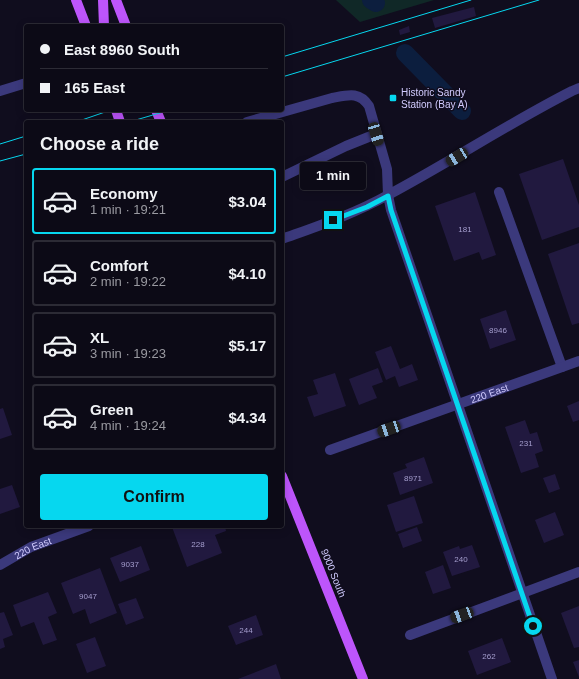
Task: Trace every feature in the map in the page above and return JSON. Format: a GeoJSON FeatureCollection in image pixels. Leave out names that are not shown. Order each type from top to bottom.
{"type":"FeatureCollection","features":[{"type":"Feature","properties":{"kind":"main road"},"geometry":{"type":"LineString","coordinates":[[76,0],[85,24]]}},
{"type":"Feature","properties":{"kind":"main road"},"geometry":{"type":"LineString","coordinates":[[103,0],[104,24]]}},
{"type":"Feature","properties":{"kind":"main road"},"geometry":{"type":"LineString","coordinates":[[116,0],[125,24]]}},
{"type":"Feature","properties":{"kind":"main road","name":"9000 South"},"geometry":{"type":"LineString","coordinates":[[284,481],[363,679]]}},
{"type":"Feature","properties":{"kind":"street"},"geometry":{"type":"LineString","coordinates":[[0,91],[24,84]]}},
{"type":"Feature","properties":{"kind":"street"},"geometry":{"type":"LineString","coordinates":[[284,237],[322,225],[367,207],[431,173],[522,117],[579,88]]}},
{"type":"Feature","properties":{"kind":"street"},"geometry":{"type":"LineString","coordinates":[[284,112],[345,95],[356,95],[364,99],[369,106],[387,170],[388,196],[391,210],[552,679]]}},
{"type":"Feature","properties":{"kind":"street"},"geometry":{"type":"LineString","coordinates":[[254,120],[282,112]]}},
{"type":"Feature","properties":{"kind":"street"},"geometry":{"type":"LineString","coordinates":[[284,176],[346,146],[376,134]]}},
{"type":"Feature","properties":{"kind":"street"},"geometry":{"type":"LineString","coordinates":[[499,192],[562,367]]}},
{"type":"Feature","properties":{"kind":"street","name":"220 East"},"geometry":{"type":"LineString","coordinates":[[330,450],[579,361]]}},
{"type":"Feature","properties":{"kind":"street","name":"220 East"},"geometry":{"type":"LineString","coordinates":[[0,565],[31,547],[83,528]]}},
{"type":"Feature","properties":{"kind":"street"},"geometry":{"type":"LineString","coordinates":[[410,635],[579,572]]}},
{"type":"Feature","properties":{"kind":"green space"},"geometry":{"type":"Polygon","coordinates":[[[336,0],[434,0],[360,22],[336,0]]]}},
{"type":"Feature","properties":{"kind":"building"},"geometry":{"type":"Polygon","coordinates":[[[474,7],[476,16],[435,28],[432,18],[474,7]]]}},
{"type":"Feature","properties":{"kind":"building"},"geometry":{"type":"Polygon","coordinates":[[[409,26],[410,32],[400,35],[399,30],[409,26]]]}},
{"type":"Feature","properties":{"kind":"building"},"geometry":{"type":"Polygon","coordinates":[[[563,159],[579,205],[579,227],[542,240],[519,174],[563,159]]]}},
{"type":"Feature","properties":{"kind":"building"},"geometry":{"type":"Polygon","coordinates":[[[475,192],[496,255],[482,260],[479,252],[454,261],[435,206],[475,192]]]}},
{"type":"Feature","properties":{"kind":"building"},"geometry":{"type":"Polygon","coordinates":[[[579,243],[579,323],[572,325],[548,254],[579,243]]]}},
{"type":"Feature","properties":{"kind":"building"},"geometry":{"type":"Polygon","coordinates":[[[506,310],[516,340],[490,349],[480,319],[506,310]]]}},
{"type":"Feature","properties":{"kind":"building"},"geometry":{"type":"Polygon","coordinates":[[[391,346],[400,369],[412,364],[418,380],[399,387],[395,376],[386,380],[375,352],[391,346]]]}},
{"type":"Feature","properties":{"kind":"building"},"geometry":{"type":"Polygon","coordinates":[[[378,368],[383,382],[372,386],[377,398],[359,405],[349,379],[378,368]]]}},
{"type":"Feature","properties":{"kind":"building"},"geometry":{"type":"Polygon","coordinates":[[[335,373],[346,406],[314,417],[307,397],[318,394],[313,380],[335,373]]]}},
{"type":"Feature","properties":{"kind":"building"},"geometry":{"type":"Polygon","coordinates":[[[579,401],[579,420],[573,422],[567,406],[579,401]]]}},
{"type":"Feature","properties":{"kind":"building"},"geometry":{"type":"Polygon","coordinates":[[[3,408],[12,435],[0,439],[0,409],[3,408]]]}},
{"type":"Feature","properties":{"kind":"building"},"geometry":{"type":"Polygon","coordinates":[[[525,420],[530,434],[537,432],[543,451],[535,454],[539,467],[521,473],[505,427],[525,420]]]}},
{"type":"Feature","properties":{"kind":"building"},"geometry":{"type":"Polygon","coordinates":[[[424,457],[433,483],[400,495],[393,473],[407,468],[405,464],[424,457]]]}},
{"type":"Feature","properties":{"kind":"building"},"geometry":{"type":"Polygon","coordinates":[[[555,474],[560,489],[549,493],[543,478],[555,474]]]}},
{"type":"Feature","properties":{"kind":"building"},"geometry":{"type":"Polygon","coordinates":[[[12,485],[20,507],[0,514],[0,489],[12,485]]]}},
{"type":"Feature","properties":{"kind":"building"},"geometry":{"type":"Polygon","coordinates":[[[414,496],[423,523],[396,532],[387,505],[414,496]]]}},
{"type":"Feature","properties":{"kind":"building"},"geometry":{"type":"Polygon","coordinates":[[[555,512],[564,535],[544,543],[535,520],[555,512]]]}},
{"type":"Feature","properties":{"kind":"building"},"geometry":{"type":"Polygon","coordinates":[[[417,527],[422,541],[403,548],[398,534],[417,527]]]}},
{"type":"Feature","properties":{"kind":"building"},"geometry":{"type":"Polygon","coordinates":[[[172,528],[225,528],[226,531],[215,535],[222,553],[187,567],[172,528]]]}},
{"type":"Feature","properties":{"kind":"building"},"geometry":{"type":"Polygon","coordinates":[[[472,545],[480,567],[452,576],[443,552],[459,546],[460,549],[472,545]]]}},
{"type":"Feature","properties":{"kind":"building"},"geometry":{"type":"Polygon","coordinates":[[[141,546],[150,570],[120,582],[110,558],[141,546]]]}},
{"type":"Feature","properties":{"kind":"building"},"geometry":{"type":"Polygon","coordinates":[[[443,565],[451,588],[433,594],[425,572],[443,565]]]}},
{"type":"Feature","properties":{"kind":"building"},"geometry":{"type":"Polygon","coordinates":[[[100,568],[117,613],[90,624],[85,609],[73,614],[61,583],[100,568]]]}},
{"type":"Feature","properties":{"kind":"building"},"geometry":{"type":"Polygon","coordinates":[[[48,592],[57,613],[48,617],[57,640],[43,645],[34,622],[21,627],[13,605],[48,592]]]}},
{"type":"Feature","properties":{"kind":"building"},"geometry":{"type":"Polygon","coordinates":[[[136,598],[144,618],[126,625],[118,604],[136,598]]]}},
{"type":"Feature","properties":{"kind":"building"},"geometry":{"type":"Polygon","coordinates":[[[579,606],[579,647],[574,648],[561,613],[579,606]]]}},
{"type":"Feature","properties":{"kind":"building"},"geometry":{"type":"Polygon","coordinates":[[[4,612],[13,635],[3,639],[5,647],[0,649],[0,613],[4,612]]]}},
{"type":"Feature","properties":{"kind":"building"},"geometry":{"type":"Polygon","coordinates":[[[256,615],[263,635],[236,645],[228,626],[256,615]]]}},
{"type":"Feature","properties":{"kind":"building"},"geometry":{"type":"Polygon","coordinates":[[[95,637],[106,666],[87,673],[76,644],[95,637]]]}},
{"type":"Feature","properties":{"kind":"building"},"geometry":{"type":"Polygon","coordinates":[[[502,638],[511,662],[477,675],[468,651],[502,638]]]}},
{"type":"Feature","properties":{"kind":"building"},"geometry":{"type":"Polygon","coordinates":[[[579,660],[579,677],[573,662],[579,660]]]}},
{"type":"Feature","properties":{"kind":"building"},"geometry":{"type":"Polygon","coordinates":[[[276,664],[281,679],[238,679],[276,664]]]}},
{"type":"Feature","properties":{"kind":"waterway"},"geometry":{"type":"LineString","coordinates":[[371,0],[376,3]]}},
{"type":"Feature","properties":{"kind":"waterway"},"geometry":{"type":"LineString","coordinates":[[405,53],[462,111]]}},
{"type":"Feature","properties":{"kind":"tram line"},"geometry":{"type":"LineString","coordinates":[[284,56],[471,0]]}},
{"type":"Feature","properties":{"kind":"tram line"},"geometry":{"type":"LineString","coordinates":[[284,76],[539,0]]}},
{"type":"Feature","properties":{"kind":"tram line"},"geometry":{"type":"LineString","coordinates":[[82,120],[105,112]]}},
{"type":"Feature","properties":{"kind":"tram line"},"geometry":{"type":"LineString","coordinates":[[136,120],[163,112]]}},
{"type":"Feature","properties":{"kind":"tram line"},"geometry":{"type":"LineString","coordinates":[[0,144],[24,137]]}},
{"type":"Feature","properties":{"kind":"tram line"},"geometry":{"type":"LineString","coordinates":[[0,161],[24,155]]}},
{"type":"Feature","properties":{"kind":"place","name":"Historic Sandy Station (Bay A)"},"geometry":{"type":"Point","coordinates":[393,98]}},
{"type":"Feature","properties":{"kind":"route"},"geometry":{"type":"LineString","coordinates":[[333,220],[367,207],[388,196],[391,210],[533,626]]}}]}
